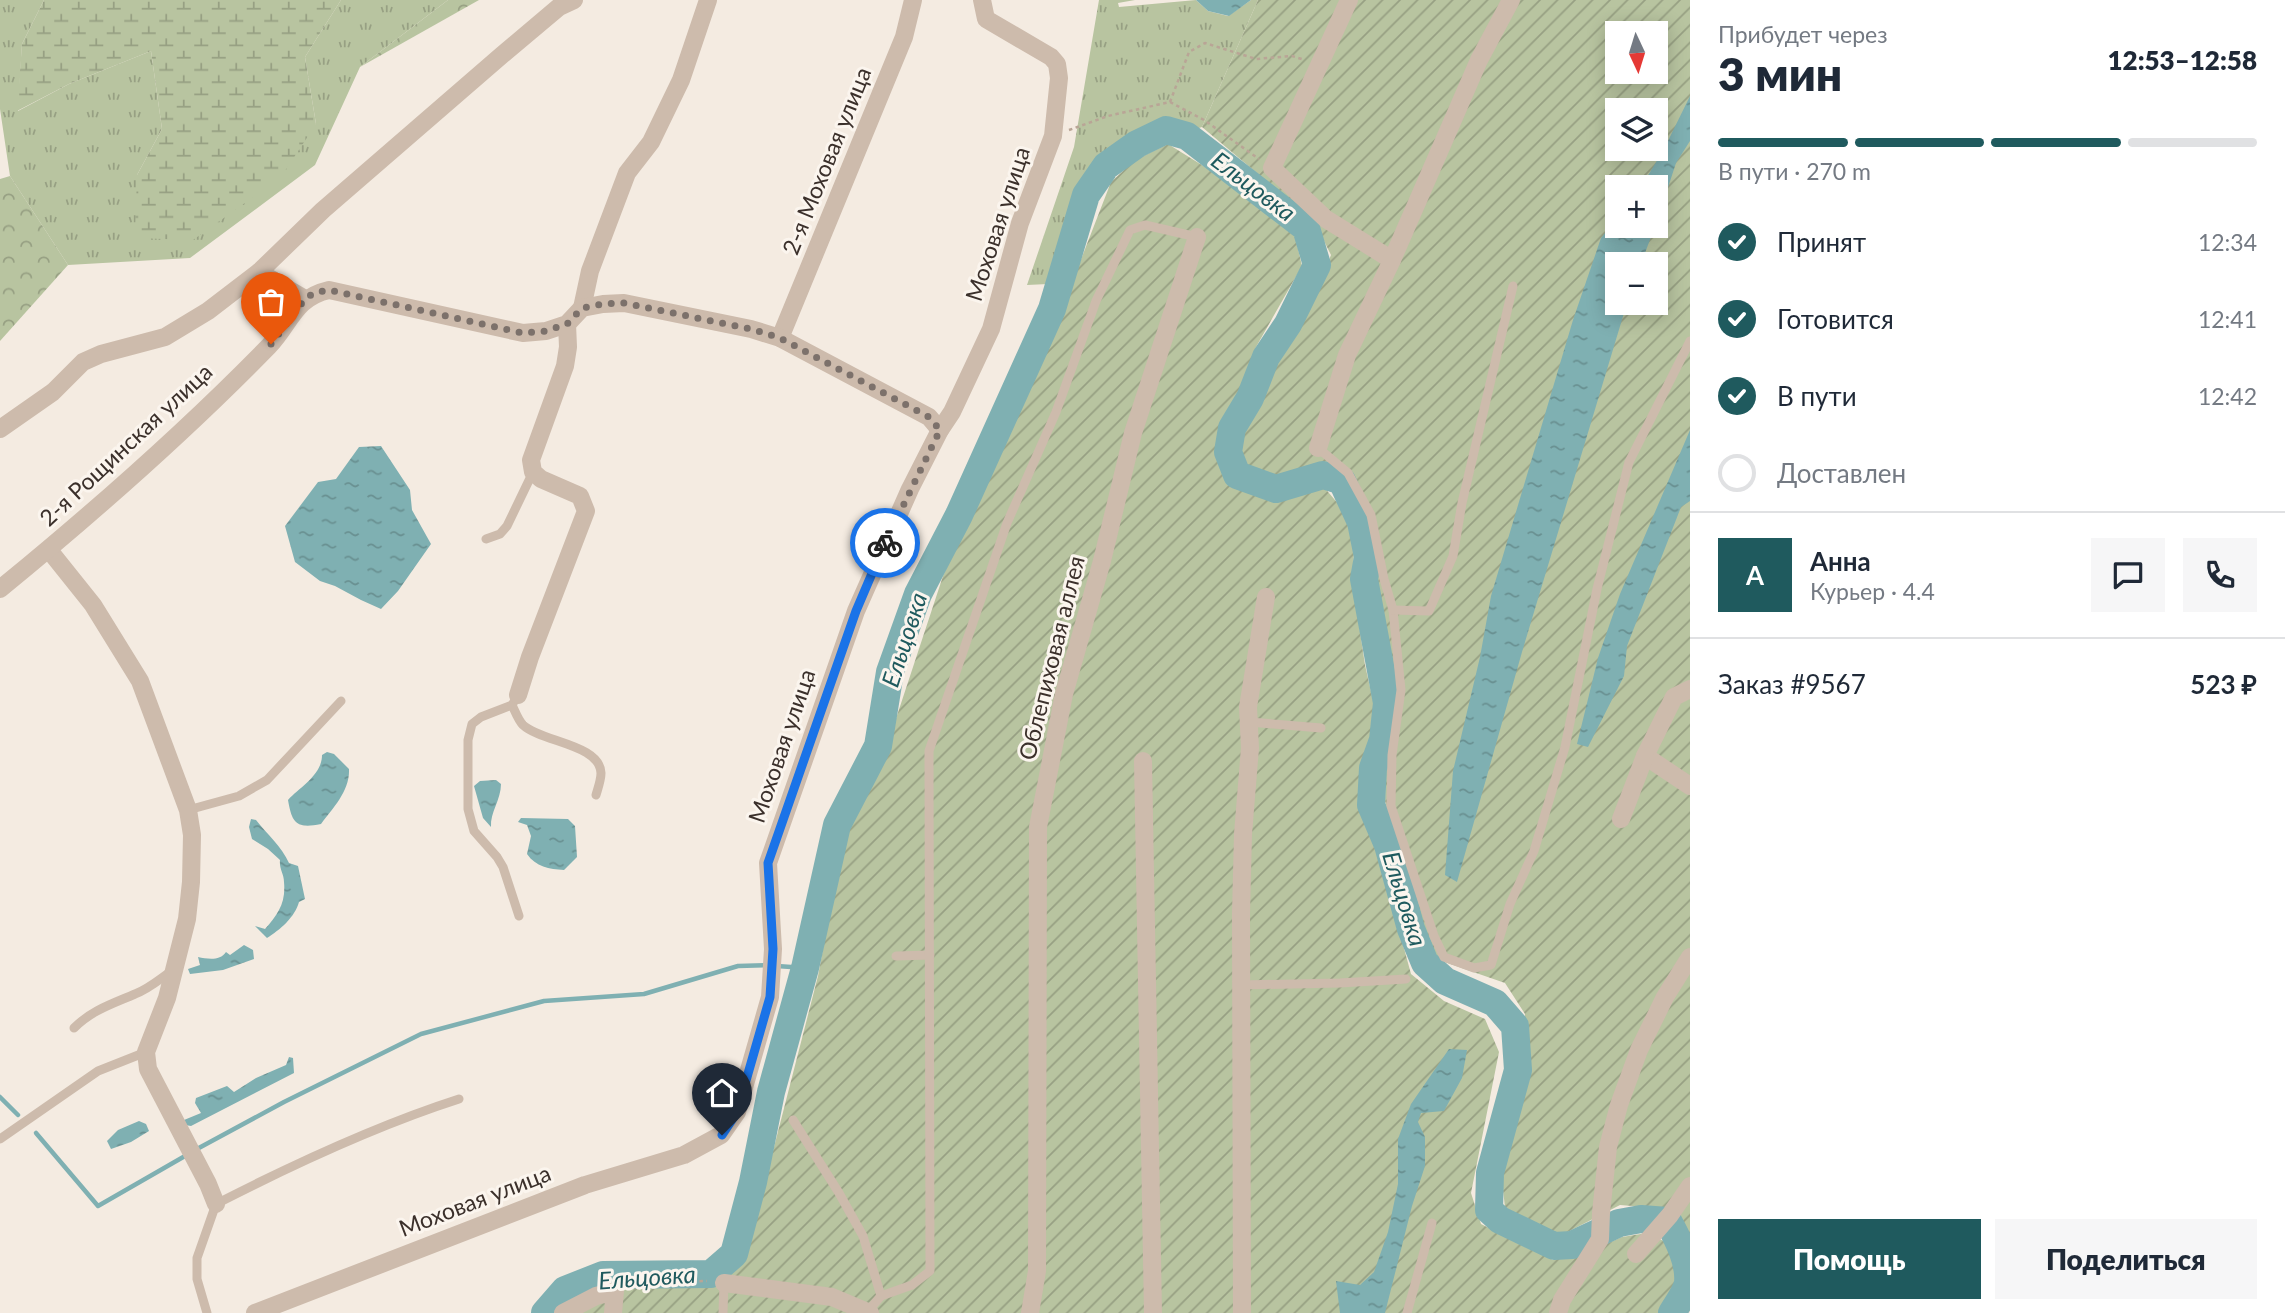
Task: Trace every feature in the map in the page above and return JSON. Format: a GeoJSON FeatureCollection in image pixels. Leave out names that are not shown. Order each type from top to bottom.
{"type":"FeatureCollection","features":[{"type":"Feature","properties":{"kind":"street"},"geometry":{"type":"LineString","coordinates":[[0,429],[53,392],[83,362],[101,354],[165,337],[208,311],[259,272],[388,153],[559,7],[575,0]]}},
{"type":"Feature","properties":{"kind":"street"},"geometry":{"type":"LineString","coordinates":[[259,272],[305,299],[314,293],[329,290],[523,333],[546,331],[567,324],[582,308],[590,271],[627,173],[651,142],[681,80],[708,0]]}},
{"type":"Feature","properties":{"kind":"street","name":"2-я Моховая улица"},"geometry":{"type":"LineString","coordinates":[[780,338],[905,37],[913,0]]}},
{"type":"Feature","properties":{"kind":"street","name":"Моховая улица"},"geometry":{"type":"LineString","coordinates":[[255,1313],[585,1185],[684,1155],[722,1135],[737,1112],[770,997],[773,949],[768,863],[856,611],[910,489],[952,412],[991,329],[1020,223],[1053,136],[1059,78],[1057,64],[1051,57],[986,19],[982,0]]}},
{"type":"Feature","properties":{"kind":"street"},"geometry":{"type":"LineString","coordinates":[[1349,0],[1272,168],[1326,219],[1392,260]]}},
{"type":"Feature","properties":{"kind":"street"},"geometry":{"type":"LineString","coordinates":[[1318,448],[1347,355],[1392,260],[1479,60],[1511,0]]}},
{"type":"Feature","properties":{"kind":"street","name":"Облепиховая аллея"},"geometry":{"type":"LineString","coordinates":[[1030,1313],[1037,1271],[1038,827],[1064,694],[1102,561],[1133,433],[1197,237]]}},
{"type":"Feature","properties":{"kind":"street","name":"2-я Рощинская улица"},"geometry":{"type":"LineString","coordinates":[[0,589],[48,550],[167,443],[271,344],[305,299]]}},
{"type":"Feature","properties":{"kind":"street"},"geometry":{"type":"LineString","coordinates":[[582,308],[624,303],[751,329],[780,338],[929,417],[940,430]]}},
{"type":"Feature","properties":{"kind":"street"},"geometry":{"type":"LineString","coordinates":[[515,700],[586,511],[580,496],[541,479],[533,471],[531,460],[565,366],[567,324]]}},
{"type":"Feature","properties":{"kind":"street"},"geometry":{"type":"LineString","coordinates":[[48,550],[93,605],[140,681],[188,810],[192,835],[187,919],[161,1017],[146,1052],[148,1069],[216,1204]]}},
{"type":"Feature","properties":{"kind":"street"},"geometry":{"type":"LineString","coordinates":[[1242,1313],[1243,847],[1250,722],[1248,706],[1266,597]]}},
{"type":"Feature","properties":{"kind":"street"},"geometry":{"type":"LineString","coordinates":[[1621,819],[1645,755],[1674,697],[1690,689]]}},
{"type":"Feature","properties":{"kind":"street"},"geometry":{"type":"LineString","coordinates":[[1645,755],[1690,786]]}},
{"type":"Feature","properties":{"kind":"street"},"geometry":{"type":"LineString","coordinates":[[1143,761],[1153,1313]]}},
{"type":"Feature","properties":{"kind":"street"},"geometry":{"type":"LineString","coordinates":[[1558,1313],[1600,1239],[1608,1147],[1619,1105],[1639,1050],[1665,997],[1690,957]]}},
{"type":"Feature","properties":{"kind":"street"},"geometry":{"type":"LineString","coordinates":[[1636,1254],[1670,1215],[1690,1185]]}},
{"type":"Feature","properties":{"kind":"street"},"geometry":{"type":"LineString","coordinates":[[724,1283],[832,1297],[869,1312]]}},
{"type":"Feature","properties":{"kind":"street"},"geometry":{"type":"LineString","coordinates":[[563,1313],[596,1296],[615,1291],[613,1313]]}},
{"type":"Feature","properties":{"kind":"lane"},"geometry":{"type":"LineString","coordinates":[[869,1312],[881,1296],[912,1285],[930,1271],[929,751],[1007,523],[1056,412],[1096,301],[1130,230],[1145,225],[1197,237]]}},
{"type":"Feature","properties":{"kind":"lane"},"geometry":{"type":"LineString","coordinates":[[1393,610],[1429,611],[1453,556],[1462,503],[1513,286]]}},
{"type":"Feature","properties":{"kind":"lane"},"geometry":{"type":"LineString","coordinates":[[1318,448],[1348,473],[1371,515],[1393,610],[1401,690],[1392,755],[1391,806],[1434,936],[1444,957],[1474,968],[1491,965],[1510,904],[1534,851],[1565,747],[1597,589],[1629,462],[1690,341]]}},
{"type":"Feature","properties":{"kind":"lane"},"geometry":{"type":"LineString","coordinates":[[486,539],[500,534],[507,527],[533,471]]}},
{"type":"Feature","properties":{"kind":"lane"},"geometry":{"type":"LineString","coordinates":[[520,916],[503,867],[474,831],[468,809],[468,740],[472,724],[515,700],[522,724],[537,734],[589,754],[599,764],[601,774],[596,795]]}},
{"type":"Feature","properties":{"kind":"lane"},"geometry":{"type":"LineString","coordinates":[[188,810],[239,796],[267,780],[341,701]]}},
{"type":"Feature","properties":{"kind":"lane"},"geometry":{"type":"LineString","coordinates":[[1250,722],[1321,728]]}},
{"type":"Feature","properties":{"kind":"lane"},"geometry":{"type":"LineString","coordinates":[[896,956],[930,955]]}},
{"type":"Feature","properties":{"kind":"lane"},"geometry":{"type":"LineString","coordinates":[[74,1028],[87,1015],[138,993],[174,970]]}},
{"type":"Feature","properties":{"kind":"lane"},"geometry":{"type":"LineString","coordinates":[[1241,985],[1406,979]]}},
{"type":"Feature","properties":{"kind":"lane"},"geometry":{"type":"LineString","coordinates":[[0,1139],[98,1070],[146,1052]]}},
{"type":"Feature","properties":{"kind":"lane"},"geometry":{"type":"LineString","coordinates":[[207,1313],[197,1279],[197,1258],[216,1204],[250,1186],[407,1116],[459,1099]]}},
{"type":"Feature","properties":{"kind":"lane"},"geometry":{"type":"LineString","coordinates":[[793,1120],[863,1236],[881,1296]]}},
{"type":"Feature","properties":{"kind":"lane"},"geometry":{"type":"LineString","coordinates":[[1407,1313],[1432,1223]]}},
{"type":"Feature","properties":{"kind":"lane"},"geometry":{"type":"LineString","coordinates":[[723,1313],[724,1283]]}},
{"type":"Feature","properties":{"kind":"path"},"geometry":{"type":"LineString","coordinates":[[1170,102],[1189,52],[1205,44],[1256,60],[1292,56],[1311,61]]}},
{"type":"Feature","properties":{"kind":"path"},"geometry":{"type":"LineString","coordinates":[[1053,136],[1108,116],[1170,102],[1204,120],[1272,168]]}},
{"type":"Feature","properties":{"kind":"path"},"geometry":{"type":"LineString","coordinates":[[615,1291],[660,1282],[700,1280],[724,1283]]}},
{"type":"Feature","properties":{"kind":"green space"},"geometry":{"type":"Polygon","coordinates":[[[0,0],[44,0],[22,44],[18,111],[69,84],[151,51],[162,129],[137,175],[316,124],[305,57],[341,0],[448,0],[360,67],[315,165],[190,258],[68,265],[10,176],[0,109],[0,0]]]}},
{"type":"Feature","properties":{"kind":"green space"},"geometry":{"type":"Polygon","coordinates":[[[44,0],[341,0],[305,57],[316,124],[281,177],[193,240],[135,238],[137,175],[162,129],[151,51],[69,84],[17,111],[22,44],[44,0]]]}},
{"type":"Feature","properties":{"kind":"green space"},"geometry":{"type":"Polygon","coordinates":[[[448,0],[479,0],[360,67],[448,0]]]}},
{"type":"Feature","properties":{"kind":"green space"},"geometry":{"type":"Polygon","coordinates":[[[1099,0],[1135,0],[1118,3],[1119,7],[1196,0],[1208,11],[1228,16],[1251,0],[1258,0],[1202,127],[1142,147],[1088,197],[1048,284],[1027,285],[1074,147],[1099,0]]]}},
{"type":"Feature","properties":{"kind":"green space"},"geometry":{"type":"Polygon","coordinates":[[[1258,0],[1690,0],[1690,1243],[1669,1209],[1620,1205],[1554,1239],[1505,1207],[1502,1182],[1524,1078],[1525,1014],[1505,983],[1430,957],[1385,801],[1392,706],[1368,523],[1363,507],[1341,470],[1324,464],[1276,479],[1243,468],[1235,452],[1240,431],[1311,304],[1331,255],[1314,221],[1202,127],[1258,0]]]}},
{"type":"Feature","properties":{"kind":"green space"},"geometry":{"type":"Polygon","coordinates":[[[1168,144],[1234,185],[1295,236],[1302,266],[1256,347],[1215,451],[1234,487],[1279,501],[1323,486],[1346,513],[1354,548],[1353,585],[1365,665],[1375,709],[1360,804],[1376,845],[1411,974],[1444,1001],[1485,1019],[1499,1052],[1471,1193],[1481,1224],[1553,1260],[1584,1254],[1622,1237],[1647,1233],[1672,1245],[1679,1265],[1680,1280],[1666,1313],[564,1313],[620,1285],[713,1283],[746,1256],[818,976],[844,836],[883,758],[943,576],[1049,342],[1111,182],[1135,160],[1168,144]]]}},
{"type":"Feature","properties":{"kind":"green space"},"geometry":{"type":"Polygon","coordinates":[[[10,176],[68,265],[0,341],[0,179],[10,176]]]}},
{"type":"Feature","properties":{"kind":"water"},"geometry":{"type":"Polygon","coordinates":[[[1196,0],[1251,0],[1229,16],[1208,11],[1196,0]]]}},
{"type":"Feature","properties":{"kind":"water"},"geometry":{"type":"Polygon","coordinates":[[[1690,96],[1690,141],[1676,163],[1668,187],[1668,175],[1648,175],[1657,161],[1668,161],[1668,141],[1690,96]]]}},
{"type":"Feature","properties":{"kind":"water"},"geometry":{"type":"Polygon","coordinates":[[[1605,233],[1605,238],[1651,238],[1645,252],[1605,252],[1605,315],[1623,315],[1522,652],[1457,882],[1445,875],[1453,771],[1480,657],[1491,596],[1573,320],[1605,233]]]}},
{"type":"Feature","properties":{"kind":"water"},"geometry":{"type":"Polygon","coordinates":[[[1690,430],[1690,501],[1681,507],[1627,646],[1624,676],[1588,747],[1577,744],[1598,658],[1620,594],[1690,430]]]}},
{"type":"Feature","properties":{"kind":"water"},"geometry":{"type":"Polygon","coordinates":[[[381,446],[410,490],[412,510],[431,544],[398,591],[381,609],[320,581],[295,562],[285,526],[318,482],[336,479],[359,447],[381,446]]]}},
{"type":"Feature","properties":{"kind":"water"},"geometry":{"type":"Polygon","coordinates":[[[327,752],[334,754],[349,769],[347,785],[321,824],[301,825],[291,814],[288,800],[314,775],[322,755],[327,752]]]}},
{"type":"Feature","properties":{"kind":"water"},"geometry":{"type":"Polygon","coordinates":[[[496,780],[501,784],[501,790],[491,827],[483,818],[474,786],[480,781],[496,780]]]}},
{"type":"Feature","properties":{"kind":"water"},"geometry":{"type":"Polygon","coordinates":[[[521,818],[568,819],[575,826],[577,857],[564,870],[548,868],[534,862],[527,854],[531,836],[527,825],[518,822],[521,818]]]}},
{"type":"Feature","properties":{"kind":"water"},"geometry":{"type":"Polygon","coordinates":[[[251,819],[256,820],[289,863],[298,866],[305,899],[299,902],[286,923],[267,938],[255,926],[265,929],[277,913],[284,896],[284,879],[280,860],[252,839],[249,827],[251,819]]]}},
{"type":"Feature","properties":{"kind":"water"},"geometry":{"type":"Polygon","coordinates":[[[244,945],[253,950],[254,959],[223,970],[190,974],[188,969],[200,965],[198,957],[217,958],[226,952],[230,955],[244,945]]]}},
{"type":"Feature","properties":{"kind":"water"},"geometry":{"type":"Polygon","coordinates":[[[1449,1049],[1467,1050],[1462,1078],[1444,1111],[1421,1113],[1418,1122],[1425,1137],[1425,1166],[1385,1313],[1340,1313],[1336,1281],[1360,1285],[1374,1272],[1388,1232],[1398,1184],[1398,1139],[1411,1104],[1449,1049]]]}},
{"type":"Feature","properties":{"kind":"water"},"geometry":{"type":"Polygon","coordinates":[[[289,1057],[293,1058],[294,1073],[191,1126],[185,1125],[184,1120],[201,1113],[195,1103],[196,1098],[227,1086],[234,1092],[256,1078],[286,1065],[289,1057]]]}},
{"type":"Feature","properties":{"kind":"water"},"geometry":{"type":"Polygon","coordinates":[[[139,1121],[146,1124],[149,1131],[131,1142],[111,1149],[107,1141],[118,1130],[139,1121]]]}},
{"type":"Feature","properties":{"kind":"waterway","name":"Ельцовка"},"geometry":{"type":"LineString","coordinates":[[545,1313],[565,1290],[603,1275],[711,1274],[734,1254],[753,1182],[771,1092],[805,968],[837,825],[878,746],[890,672],[918,594],[959,515],[1052,309],[1086,195],[1106,166],[1137,144],[1166,130],[1187,136],[1306,228],[1317,265],[1288,324],[1266,357],[1250,398],[1232,428],[1228,452],[1237,475],[1276,489],[1323,475],[1342,481],[1361,522],[1368,557],[1364,579],[1387,703],[1383,740],[1373,768],[1371,805],[1388,845],[1411,929],[1425,963],[1445,981],[1495,1003],[1515,1026],[1518,1070],[1490,1173],[1489,1210],[1500,1220],[1554,1246],[1572,1245],[1619,1223],[1641,1219],[1668,1221],[1682,1251],[1688,1275],[1685,1291],[1672,1313]]}},
{"type":"Feature","properties":{"kind":"waterway"},"geometry":{"type":"LineString","coordinates":[[197,1149],[421,1034],[544,1001],[644,994],[738,966],[769,965]]}},
{"type":"Feature","properties":{"kind":"waterway"},"geometry":{"type":"LineString","coordinates":[[777,966],[805,968]]}},
{"type":"Feature","properties":{"kind":"waterway"},"geometry":{"type":"LineString","coordinates":[[0,1097],[18,1115]]}},
{"type":"Feature","properties":{"kind":"waterway"},"geometry":{"type":"LineString","coordinates":[[36,1133],[98,1206],[185,1156]]}},
{"type":"Feature","properties":{"kind":"way so far"},"geometry":{"type":"LineString","coordinates":[[271,344],[305,299],[314,293],[329,290],[359,299],[523,333],[546,331],[567,324],[582,308],[624,303],[751,329],[780,338],[929,417],[940,430],[885,543]]}},
{"type":"Feature","properties":{"kind":"route"},"geometry":{"type":"LineString","coordinates":[[722,1135],[737,1112],[770,997],[773,949],[768,863],[856,611],[885,543]]}}]}
